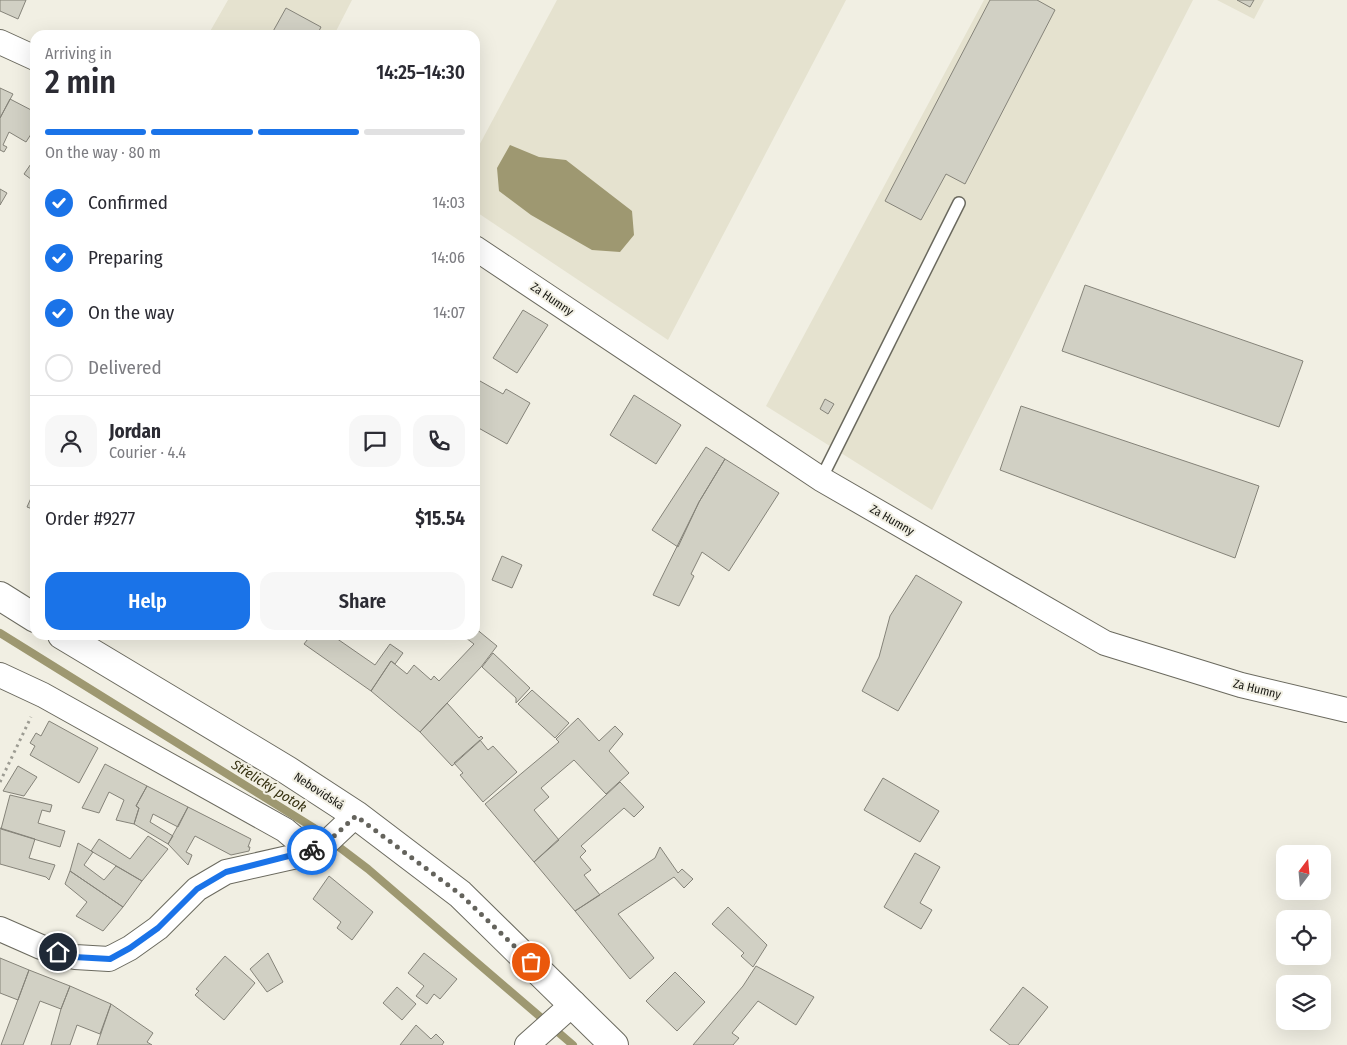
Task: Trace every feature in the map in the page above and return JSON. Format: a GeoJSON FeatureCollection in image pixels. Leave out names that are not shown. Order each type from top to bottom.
{"type":"FeatureCollection","features":[{"type":"Feature","properties":{"kind":"street"},"geometry":{"type":"LineString","coordinates":[[0,42],[30,56]]}},
{"type":"Feature","properties":{"kind":"street","name":"Za Humny"},"geometry":{"type":"LineString","coordinates":[[480,251],[821,479],[1105,643],[1241,686],[1347,710]]}},
{"type":"Feature","properties":{"kind":"street"},"geometry":{"type":"LineString","coordinates":[[0,596],[30,615]]}},
{"type":"Feature","properties":{"kind":"street","name":"Nebovidská"},"geometry":{"type":"LineString","coordinates":[[70,640],[287,770],[332,836]]}},
{"type":"Feature","properties":{"kind":"street","name":"Nebovidská"},"geometry":{"type":"LineString","coordinates":[[0,675],[44,695],[284,830],[332,836],[460,894],[574,1003],[614,1045]]}},
{"type":"Feature","properties":{"kind":"street"},"geometry":{"type":"LineString","coordinates":[[0,928],[41,947],[74,957],[110,959],[130,948],[158,928],[197,889],[226,872],[332,836]]}},
{"type":"Feature","properties":{"kind":"street"},"geometry":{"type":"LineString","coordinates":[[535,1038],[574,1003]]}},
{"type":"Feature","properties":{"kind":"lane"},"geometry":{"type":"LineString","coordinates":[[821,479],[959,203]]}},
{"type":"Feature","properties":{"kind":"path"},"geometry":{"type":"LineString","coordinates":[[0,782],[28,721],[44,695]]}},
{"type":"Feature","properties":{"kind":"shaded area"},"geometry":{"type":"Polygon","coordinates":[[[228,0],[352,0],[337,30],[211,30],[228,0]]]}},
{"type":"Feature","properties":{"kind":"shaded area"},"geometry":{"type":"Polygon","coordinates":[[[557,0],[846,0],[668,340],[480,214],[480,144],[557,0]]]}},
{"type":"Feature","properties":{"kind":"shaded area"},"geometry":{"type":"Polygon","coordinates":[[[984,0],[1193,0],[932,510],[766,406],[984,0]]]}},
{"type":"Feature","properties":{"kind":"shaded area"},"geometry":{"type":"Polygon","coordinates":[[[1217,0],[1264,0],[1254,19],[1217,0]]]}},
{"type":"Feature","properties":{"kind":"shaded area"},"geometry":{"type":"Polygon","coordinates":[[[510,145],[539,157],[566,160],[632,211],[634,235],[620,252],[592,250],[531,215],[499,191],[497,168],[510,145]]]}},
{"type":"Feature","properties":{"kind":"building"},"geometry":{"type":"Polygon","coordinates":[[[0,0],[26,0],[18,19],[0,11],[0,0]]]}},
{"type":"Feature","properties":{"kind":"building"},"geometry":{"type":"Polygon","coordinates":[[[990,0],[1037,0],[1055,10],[965,184],[946,174],[921,220],[885,201],[990,0]]]}},
{"type":"Feature","properties":{"kind":"building"},"geometry":{"type":"Polygon","coordinates":[[[1237,0],[1254,0],[1250,7],[1237,0]]]}},
{"type":"Feature","properties":{"kind":"building"},"geometry":{"type":"Polygon","coordinates":[[[286,8],[321,27],[320,30],[274,30],[286,8]]]}},
{"type":"Feature","properties":{"kind":"building"},"geometry":{"type":"Polygon","coordinates":[[[0,88],[13,94],[0,118],[0,88]]]}},
{"type":"Feature","properties":{"kind":"building"},"geometry":{"type":"Polygon","coordinates":[[[10,99],[30,109],[30,136],[26,142],[9,132],[3,145],[7,147],[4,152],[0,150],[0,118],[10,99]]]}},
{"type":"Feature","properties":{"kind":"building"},"geometry":{"type":"Polygon","coordinates":[[[30,165],[30,178],[24,174],[30,165]]]}},
{"type":"Feature","properties":{"kind":"building"},"geometry":{"type":"Polygon","coordinates":[[[0,189],[7,193],[0,205],[0,189]]]}},
{"type":"Feature","properties":{"kind":"building"},"geometry":{"type":"Polygon","coordinates":[[[1085,285],[1303,361],[1279,427],[1062,351],[1085,285]]]}},
{"type":"Feature","properties":{"kind":"building"},"geometry":{"type":"Polygon","coordinates":[[[523,310],[548,325],[517,373],[493,358],[523,310]]]}},
{"type":"Feature","properties":{"kind":"building"},"geometry":{"type":"Polygon","coordinates":[[[480,381],[503,394],[506,389],[530,403],[507,444],[480,429],[480,381]]]}},
{"type":"Feature","properties":{"kind":"building"},"geometry":{"type":"Polygon","coordinates":[[[634,395],[681,425],[656,464],[610,435],[634,395]]]}},
{"type":"Feature","properties":{"kind":"building"},"geometry":{"type":"Polygon","coordinates":[[[825,399],[834,404],[828,414],[820,409],[825,399]]]}},
{"type":"Feature","properties":{"kind":"building"},"geometry":{"type":"Polygon","coordinates":[[[1021,406],[1259,486],[1235,558],[1000,470],[1021,406]]]}},
{"type":"Feature","properties":{"kind":"building"},"geometry":{"type":"Polygon","coordinates":[[[706,447],[725,459],[699,502],[678,547],[652,530],[706,447]]]}},
{"type":"Feature","properties":{"kind":"building"},"geometry":{"type":"Polygon","coordinates":[[[725,459],[779,493],[729,571],[702,552],[691,574],[694,576],[679,606],[653,595],[699,502],[725,459]]]}},
{"type":"Feature","properties":{"kind":"building"},"geometry":{"type":"Polygon","coordinates":[[[502,556],[522,565],[512,588],[492,580],[502,556]]]}},
{"type":"Feature","properties":{"kind":"building"},"geometry":{"type":"Polygon","coordinates":[[[916,575],[962,602],[898,711],[862,691],[879,657],[890,616],[916,575]]]}},
{"type":"Feature","properties":{"kind":"building"},"geometry":{"type":"Polygon","coordinates":[[[480,632],[497,646],[481,667],[420,732],[371,691],[391,661],[407,674],[414,665],[431,680],[434,676],[439,681],[474,644],[469,640],[480,640],[480,632]]]}},
{"type":"Feature","properties":{"kind":"building"},"geometry":{"type":"Polygon","coordinates":[[[307,640],[339,640],[375,665],[390,644],[403,653],[395,664],[391,661],[371,691],[304,644],[307,640]]]}},
{"type":"Feature","properties":{"kind":"building"},"geometry":{"type":"Polygon","coordinates":[[[493,653],[530,688],[516,703],[516,698],[482,667],[493,653]]]}},
{"type":"Feature","properties":{"kind":"building"},"geometry":{"type":"Polygon","coordinates":[[[532,690],[569,723],[555,738],[518,704],[532,690]]]}},
{"type":"Feature","properties":{"kind":"building"},"geometry":{"type":"Polygon","coordinates":[[[447,703],[479,738],[481,736],[483,738],[452,766],[420,732],[447,703]]]}},
{"type":"Feature","properties":{"kind":"building"},"geometry":{"type":"Polygon","coordinates":[[[578,718],[599,741],[615,726],[623,734],[609,751],[629,773],[606,794],[574,760],[541,788],[549,797],[534,810],[559,840],[534,862],[485,804],[559,742],[556,739],[578,718]]]}},
{"type":"Feature","properties":{"kind":"building"},"geometry":{"type":"Polygon","coordinates":[[[49,721],[98,748],[79,783],[30,755],[35,746],[30,743],[36,733],[41,736],[49,721]]]}},
{"type":"Feature","properties":{"kind":"building"},"geometry":{"type":"Polygon","coordinates":[[[480,740],[488,750],[493,746],[517,772],[483,802],[460,775],[463,773],[454,763],[480,740]]]}},
{"type":"Feature","properties":{"kind":"building"},"geometry":{"type":"Polygon","coordinates":[[[105,764],[147,786],[136,806],[139,808],[134,824],[116,820],[124,800],[109,792],[99,813],[82,808],[105,764]]]}},
{"type":"Feature","properties":{"kind":"building"},"geometry":{"type":"Polygon","coordinates":[[[18,766],[37,777],[24,796],[3,791],[18,766]]]}},
{"type":"Feature","properties":{"kind":"building"},"geometry":{"type":"Polygon","coordinates":[[[883,778],[939,811],[920,842],[864,810],[883,778]]]}},
{"type":"Feature","properties":{"kind":"building"},"geometry":{"type":"Polygon","coordinates":[[[620,782],[644,807],[634,817],[624,808],[581,846],[586,851],[580,857],[591,870],[584,875],[600,895],[575,911],[534,862],[620,782]]]}},
{"type":"Feature","properties":{"kind":"building"},"geometry":{"type":"Polygon","coordinates":[[[147,786],[188,807],[178,827],[153,814],[150,822],[173,836],[168,844],[134,824],[139,808],[136,806],[147,786]]]}},
{"type":"Feature","properties":{"kind":"building"},"geometry":{"type":"Polygon","coordinates":[[[10,795],[52,805],[50,812],[42,810],[38,823],[65,831],[60,847],[1,829],[10,795]]]}},
{"type":"Feature","properties":{"kind":"building"},"geometry":{"type":"Polygon","coordinates":[[[188,807],[251,839],[248,847],[250,847],[249,851],[231,855],[195,836],[186,852],[192,855],[188,865],[168,844],[188,807]]]}},
{"type":"Feature","properties":{"kind":"building"},"geometry":{"type":"Polygon","coordinates":[[[0,828],[35,839],[29,858],[55,865],[49,880],[46,877],[0,864],[0,828]]]}},
{"type":"Feature","properties":{"kind":"building"},"geometry":{"type":"Polygon","coordinates":[[[148,836],[168,849],[142,881],[91,851],[99,839],[130,859],[148,836]]]}},
{"type":"Feature","properties":{"kind":"building"},"geometry":{"type":"Polygon","coordinates":[[[78,843],[93,852],[84,865],[104,880],[116,866],[142,881],[123,907],[70,871],[78,843]]]}},
{"type":"Feature","properties":{"kind":"building"},"geometry":{"type":"Polygon","coordinates":[[[660,847],[678,873],[682,869],[693,879],[684,888],[674,877],[618,914],[654,958],[630,979],[575,911],[655,858],[660,847]]]}},
{"type":"Feature","properties":{"kind":"building"},"geometry":{"type":"Polygon","coordinates":[[[915,853],[940,867],[920,903],[932,910],[921,929],[884,907],[915,853]]]}},
{"type":"Feature","properties":{"kind":"building"},"geometry":{"type":"Polygon","coordinates":[[[70,871],[123,907],[103,931],[76,916],[87,902],[65,884],[70,871]]]}},
{"type":"Feature","properties":{"kind":"building"},"geometry":{"type":"Polygon","coordinates":[[[329,876],[373,912],[352,940],[337,928],[341,922],[313,899],[329,876]]]}},
{"type":"Feature","properties":{"kind":"building"},"geometry":{"type":"Polygon","coordinates":[[[728,907],[767,945],[753,967],[741,956],[744,953],[712,924],[728,907]]]}},
{"type":"Feature","properties":{"kind":"building"},"geometry":{"type":"Polygon","coordinates":[[[268,953],[283,982],[267,992],[250,969],[268,953]]]}},
{"type":"Feature","properties":{"kind":"building"},"geometry":{"type":"Polygon","coordinates":[[[424,953],[457,979],[440,999],[434,994],[427,1004],[416,996],[424,986],[408,973],[424,953]]]}},
{"type":"Feature","properties":{"kind":"building"},"geometry":{"type":"Polygon","coordinates":[[[225,956],[255,983],[224,1020],[195,995],[199,991],[196,989],[225,956]]]}},
{"type":"Feature","properties":{"kind":"building"},"geometry":{"type":"Polygon","coordinates":[[[0,958],[29,970],[18,1000],[0,993],[0,958]]]}},
{"type":"Feature","properties":{"kind":"building"},"geometry":{"type":"Polygon","coordinates":[[[756,966],[814,997],[796,1025],[758,1001],[732,1033],[739,1038],[733,1045],[693,1045],[743,986],[756,966]]]}},
{"type":"Feature","properties":{"kind":"building"},"geometry":{"type":"Polygon","coordinates":[[[29,970],[70,986],[61,1009],[40,1001],[23,1045],[1,1045],[29,970]]]}},
{"type":"Feature","properties":{"kind":"building"},"geometry":{"type":"Polygon","coordinates":[[[675,972],[705,1002],[677,1031],[646,1001],[675,972]]]}},
{"type":"Feature","properties":{"kind":"building"},"geometry":{"type":"Polygon","coordinates":[[[70,986],[111,1004],[100,1034],[77,1025],[70,1045],[51,1045],[61,1009],[70,986]]]}},
{"type":"Feature","properties":{"kind":"building"},"geometry":{"type":"Polygon","coordinates":[[[397,987],[416,1004],[402,1020],[383,1003],[397,987]]]}},
{"type":"Feature","properties":{"kind":"building"},"geometry":{"type":"Polygon","coordinates":[[[1023,987],[1048,1007],[1018,1045],[1010,1045],[990,1030],[1023,987]]]}},
{"type":"Feature","properties":{"kind":"building"},"geometry":{"type":"Polygon","coordinates":[[[111,1004],[153,1033],[147,1042],[152,1045],[97,1045],[111,1004]]]}},
{"type":"Feature","properties":{"kind":"building"},"geometry":{"type":"Polygon","coordinates":[[[416,1025],[431,1039],[436,1034],[444,1042],[442,1045],[400,1045],[416,1025]]]}},
{"type":"Feature","properties":{"kind":"waterway","name":"Střelický potok"},"geometry":{"type":"LineString","coordinates":[[0,633],[314,828],[368,869],[573,1045]]}},
{"type":"Feature","properties":{"kind":"way so far"},"geometry":{"type":"LineString","coordinates":[[312,850],[323,846],[356,816],[460,894],[531,962]]}},
{"type":"Feature","properties":{"kind":"route"},"geometry":{"type":"LineString","coordinates":[[58,952],[74,957],[110,959],[130,948],[158,928],[197,889],[226,872],[297,856],[312,850]]}}]}
